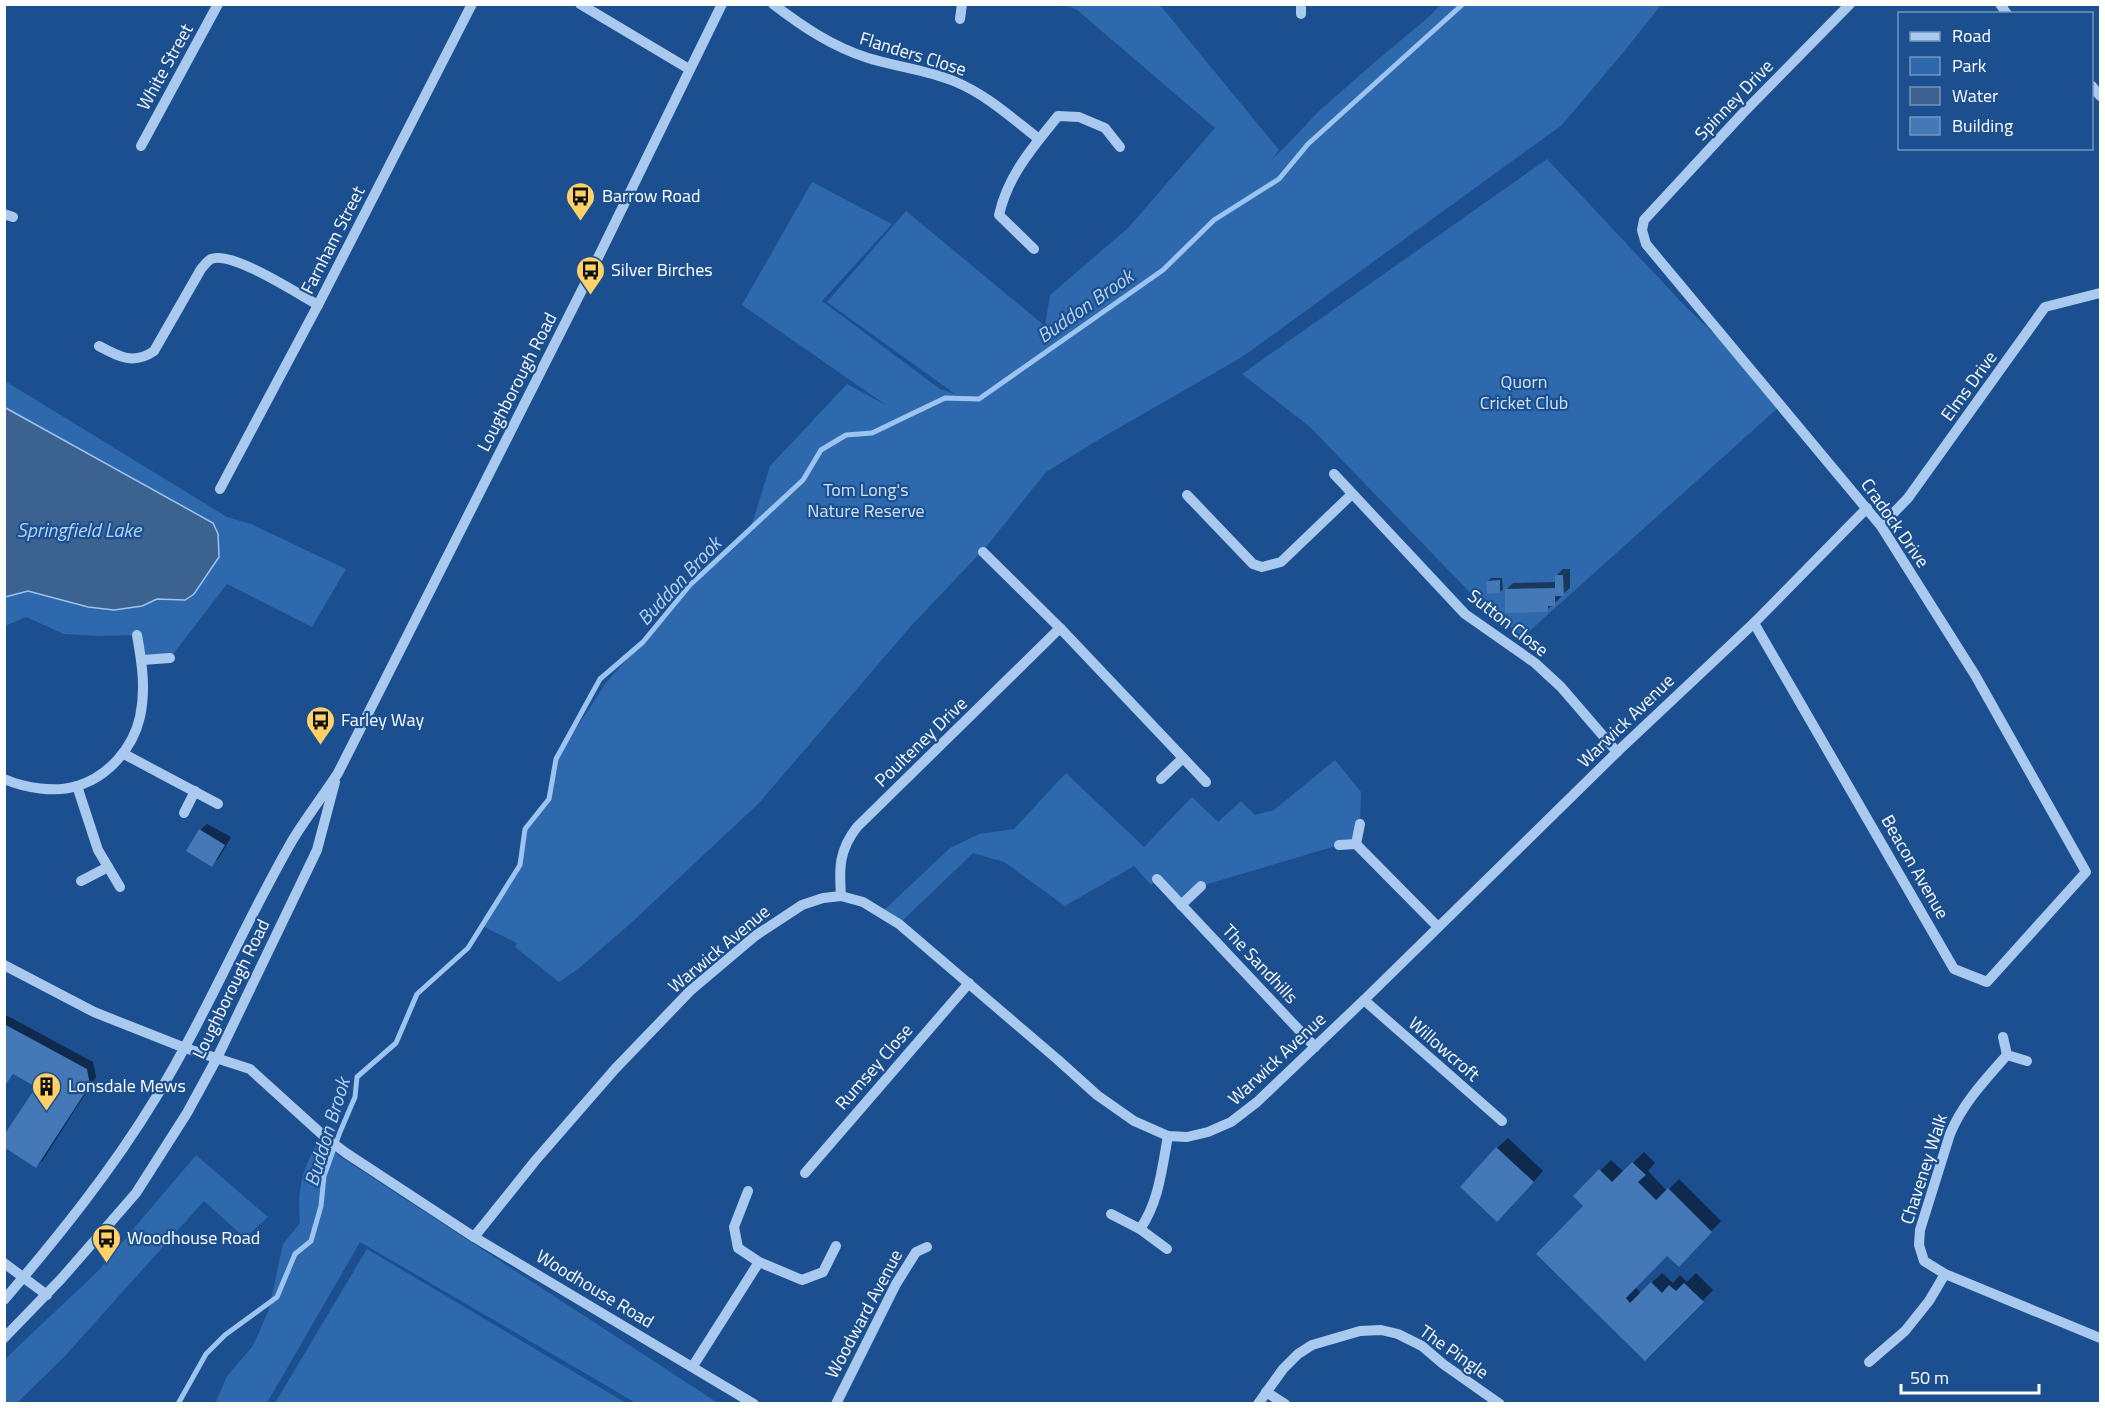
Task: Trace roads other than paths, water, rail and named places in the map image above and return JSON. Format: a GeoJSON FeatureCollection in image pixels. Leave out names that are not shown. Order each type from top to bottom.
{"type":"FeatureCollection","features":[{"type":"Feature","properties":{"kind":"street","name":"White Street"},"geometry":{"type":"LineString","coordinates":[[141,146],[218,4]]}},
{"type":"Feature","properties":{"kind":"street","name":"Farnham Street"},"geometry":{"type":"LineString","coordinates":[[220,489],[318,305],[472,4]]}},
{"type":"Feature","properties":{"kind":"street"},"geometry":{"type":"LineString","coordinates":[[580,4],[689,69]]}},
{"type":"Feature","properties":{"kind":"street","name":"Loughborough Road"},"geometry":{"type":"LineString","coordinates":[[4,1300],[84,1201],[143,1119],[185,1048],[293,840],[338,773],[580,294],[722,4]]}},
{"type":"Feature","properties":{"kind":"street","name":"Flanders Close"},"geometry":{"type":"LineString","coordinates":[[773,4],[821,37],[846,50],[959,83],[981,95],[1039,139]]}},
{"type":"Feature","properties":{"kind":"street","name":"Spinney Drive"},"geometry":{"type":"LineString","coordinates":[[1644,220],[1743,113],[1850,4]]}},
{"type":"Feature","properties":{"kind":"street"},"geometry":{"type":"LineString","coordinates":[[960,19],[961,5]]}},
{"type":"Feature","properties":{"kind":"street"},"geometry":{"type":"LineString","coordinates":[[1034,249],[999,214],[1003,197],[1020,163],[1058,116],[1079,117],[1105,128],[1120,147]]}},
{"type":"Feature","properties":{"kind":"street","name":"Cradock Drive"},"geometry":{"type":"LineString","coordinates":[[1644,220],[1642,230],[1646,244],[1881,526],[1975,675],[2086,872]]}},
{"type":"Feature","properties":{"kind":"street"},"geometry":{"type":"LineString","coordinates":[[99,346],[117,356],[131,358],[144,358],[154,351],[201,269],[210,259],[222,257],[239,262],[318,305]]}},
{"type":"Feature","properties":{"kind":"street","name":"Elms Drive"},"geometry":{"type":"LineString","coordinates":[[1881,526],[1908,498],[2045,307],[2100,293]]}},
{"type":"Feature","properties":{"kind":"street","name":"Sutton Close"},"geometry":{"type":"LineString","coordinates":[[1334,474],[1465,614],[1535,663],[1561,687],[1617,752]]}},
{"type":"Feature","properties":{"kind":"street"},"geometry":{"type":"LineString","coordinates":[[1187,495],[1253,564],[1263,567],[1281,562],[1352,494]]}},
{"type":"Feature","properties":{"kind":"street","name":"Warwick Avenue"},"geometry":{"type":"LineString","coordinates":[[474,1237],[535,1161],[615,1069],[690,991],[755,936],[802,905],[823,898],[841,896],[863,902],[898,924],[1097,1095],[1134,1121],[1168,1136],[1187,1137],[1232,1122],[1257,1102],[1315,1047],[1617,752],[1754,623],[1867,508]]}},
{"type":"Feature","properties":{"kind":"street"},"geometry":{"type":"LineString","coordinates":[[983,552],[1060,628],[1206,782]]}},
{"type":"Feature","properties":{"kind":"street","name":"Beacon Avenue"},"geometry":{"type":"LineString","coordinates":[[1754,623],[1954,969],[1987,982],[2086,872]]}},
{"type":"Feature","properties":{"kind":"street","name":"Poulteney Drive"},"geometry":{"type":"LineString","coordinates":[[841,896],[842,855],[847,840],[857,827],[1060,628]]}},
{"type":"Feature","properties":{"kind":"street"},"geometry":{"type":"LineString","coordinates":[[4,779],[27,786],[50,789],[77,786],[101,774],[124,754],[139,719],[144,681],[137,635]]}},
{"type":"Feature","properties":{"kind":"street"},"geometry":{"type":"LineString","coordinates":[[142,660],[170,658]]}},
{"type":"Feature","properties":{"kind":"street"},"geometry":{"type":"LineString","coordinates":[[124,754],[218,804]]}},
{"type":"Feature","properties":{"kind":"street"},"geometry":{"type":"LineString","coordinates":[[1161,779],[1183,758]]}},
{"type":"Feature","properties":{"kind":"street","name":"Loughborough Road"},"geometry":{"type":"LineString","coordinates":[[4,1338],[47,1295],[136,1193],[187,1113],[217,1058],[317,850],[338,773]]}},
{"type":"Feature","properties":{"kind":"street"},"geometry":{"type":"LineString","coordinates":[[77,786],[98,850],[120,887]]}},
{"type":"Feature","properties":{"kind":"street"},"geometry":{"type":"LineString","coordinates":[[184,813],[195,792]]}},
{"type":"Feature","properties":{"kind":"street"},"geometry":{"type":"LineString","coordinates":[[1356,844],[1360,824]]}},
{"type":"Feature","properties":{"kind":"street"},"geometry":{"type":"LineString","coordinates":[[1339,845],[1356,844],[1438,927]]}},
{"type":"Feature","properties":{"kind":"street"},"geometry":{"type":"LineString","coordinates":[[81,881],[108,867]]}},
{"type":"Feature","properties":{"kind":"street","name":"The Sandhills"},"geometry":{"type":"LineString","coordinates":[[1157,879],[1315,1047]]}},
{"type":"Feature","properties":{"kind":"street"},"geometry":{"type":"LineString","coordinates":[[1181,905],[1201,886]]}},
{"type":"Feature","properties":{"kind":"street"},"geometry":{"type":"LineString","coordinates":[[4,965],[94,1012],[185,1048],[217,1058]]}},
{"type":"Feature","properties":{"kind":"street","name":"Rumsey Close"},"geometry":{"type":"LineString","coordinates":[[805,1173],[969,983]]}},
{"type":"Feature","properties":{"kind":"street","name":"Willowcroft"},"geometry":{"type":"LineString","coordinates":[[1364,1000],[1502,1121]]}},
{"type":"Feature","properties":{"kind":"street"},"geometry":{"type":"LineString","coordinates":[[2003,1037],[2007,1055],[2027,1061]]}},
{"type":"Feature","properties":{"kind":"street","name":"Chaveney Walk"},"geometry":{"type":"LineString","coordinates":[[2007,1055],[1977,1089],[1956,1119],[1920,1230],[1919,1245],[1924,1261],[1945,1274],[2100,1338]]}},
{"type":"Feature","properties":{"kind":"street","name":"Woodhouse Road"},"geometry":{"type":"LineString","coordinates":[[217,1058],[249,1069],[328,1140],[474,1237],[754,1404]]}},
{"type":"Feature","properties":{"kind":"street"},"geometry":{"type":"LineString","coordinates":[[1140,1229],[1149,1216],[1156,1197],[1168,1136]]}},
{"type":"Feature","properties":{"kind":"street"},"geometry":{"type":"LineString","coordinates":[[748,1191],[734,1227],[738,1248],[759,1262],[802,1280],[823,1272],[836,1246]]}},
{"type":"Feature","properties":{"kind":"street"},"geometry":{"type":"LineString","coordinates":[[1111,1214],[1140,1229],[1167,1249]]}},
{"type":"Feature","properties":{"kind":"street","name":"Woodward Avenue"},"geometry":{"type":"LineString","coordinates":[[836,1404],[896,1284],[916,1252],[927,1248]]}},
{"type":"Feature","properties":{"kind":"street"},"geometry":{"type":"LineString","coordinates":[[693,1366],[759,1262]]}},
{"type":"Feature","properties":{"kind":"street"},"geometry":{"type":"LineString","coordinates":[[4,1263],[47,1295]]}},
{"type":"Feature","properties":{"kind":"street"},"geometry":{"type":"LineString","coordinates":[[1869,1362],[1905,1331],[1929,1301],[1945,1274]]}},
{"type":"Feature","properties":{"kind":"street","name":"The Pingle"},"geometry":{"type":"LineString","coordinates":[[1258,1404],[1283,1369],[1298,1353],[1312,1345],[1360,1331],[1381,1330],[1398,1334],[1422,1346],[1443,1364],[1500,1404]]}},
{"type":"Feature","properties":{"kind":"street"},"geometry":{"type":"LineString","coordinates":[[1266,1392],[1285,1404]]}},
{"type":"Feature","properties":{"kind":"water","name":"Springfield Lake"},"geometry":{"type":"Polygon","coordinates":[[[4,407],[213,523],[218,534],[219,557],[194,594],[185,600],[157,599],[142,606],[114,610],[88,607],[28,591],[5,597],[4,407]]]}},
{"type":"Feature","properties":{"kind":"waterway","name":"Buddon Brook"},"geometry":{"type":"LineString","coordinates":[[178,1404],[206,1354],[225,1335],[277,1297],[295,1254],[311,1241],[321,1206],[324,1176],[355,1097],[357,1077],[396,1043],[417,994],[468,948],[520,865],[525,829],[549,799],[556,759],[600,679],[643,642],[690,585],[803,480],[821,450],[846,435],[872,433],[945,398],[979,399],[1163,270],[1214,220],[1279,179],[1308,144],[1463,4]]}},
{"type":"Feature","properties":{"kind":"place","name":"Barrow Road"},"geometry":{"type":"Point","coordinates":[581,222]}},
{"type":"Feature","properties":{"kind":"place","name":"Silver Birches"},"geometry":{"type":"Point","coordinates":[590,296]}},
{"type":"Feature","properties":{"kind":"place","name":"Farley Way"},"geometry":{"type":"Point","coordinates":[320,746]}},
{"type":"Feature","properties":{"kind":"place","name":"Lonsdale Mews"},"geometry":{"type":"Point","coordinates":[47,1112]}},
{"type":"Feature","properties":{"kind":"place","name":"Woodhouse Road"},"geometry":{"type":"Point","coordinates":[106,1264]}},
{"type":"Feature","properties":{"kind":"park label","name":"Quorn Cricket Club"},"geometry":{"type":"Point","coordinates":[1524,392]}},
{"type":"Feature","properties":{"kind":"park label","name":"Tom Long's Nature Reserve"},"geometry":{"type":"Point","coordinates":[866,500]}}]}
